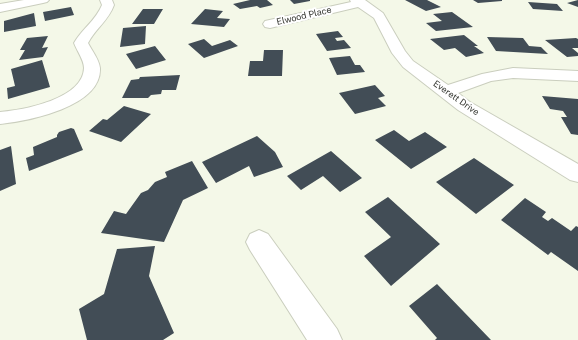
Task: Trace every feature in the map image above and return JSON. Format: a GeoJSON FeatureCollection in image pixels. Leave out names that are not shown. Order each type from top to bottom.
{"type":"FeatureCollection","features":[{"type":"Feature","properties":{"kind":"street"},"geometry":{"type":"LineString","coordinates":[[0,8],[43,0]]}},
{"type":"Feature","properties":{"kind":"street"},"geometry":{"type":"LineString","coordinates":[[0,118],[22,115],[60,104],[83,90],[91,79],[92,68],[81,43],[84,36],[106,12],[108,5],[106,0]]}},
{"type":"Feature","properties":{"kind":"street","name":"Elwood Place"},"geometry":{"type":"LineString","coordinates":[[270,24],[358,2]]}},
{"type":"Feature","properties":{"kind":"street","name":"Everett Drive"},"geometry":{"type":"LineString","coordinates":[[358,2],[379,16],[399,53],[408,64],[464,106],[578,174]]}},
{"type":"Feature","properties":{"kind":"street"},"geometry":{"type":"LineString","coordinates":[[445,92],[488,77],[513,73],[578,76]]}},
{"type":"Feature","properties":{"kind":"street"},"geometry":{"type":"LineString","coordinates":[[259,242],[326,340]]}},
{"type":"Feature","properties":{"kind":"building"},"geometry":{"type":"Polygon","coordinates":[[[250,0],[267,0],[273,5],[260,8],[257,6],[240,9],[233,4],[250,0]]]}},
{"type":"Feature","properties":{"kind":"building"},"geometry":{"type":"Polygon","coordinates":[[[290,0],[310,0],[310,1],[294,4],[290,0]]]}},
{"type":"Feature","properties":{"kind":"building"},"geometry":{"type":"Polygon","coordinates":[[[405,0],[427,0],[441,7],[426,11],[405,0]]]}},
{"type":"Feature","properties":{"kind":"building"},"geometry":{"type":"Polygon","coordinates":[[[473,0],[502,0],[502,1],[478,3],[473,0]]]}},
{"type":"Feature","properties":{"kind":"building"},"geometry":{"type":"Polygon","coordinates":[[[578,0],[578,7],[567,3],[578,0]]]}},
{"type":"Feature","properties":{"kind":"building"},"geometry":{"type":"Polygon","coordinates":[[[528,2],[557,4],[563,11],[533,9],[528,2]]]}},
{"type":"Feature","properties":{"kind":"building"},"geometry":{"type":"Polygon","coordinates":[[[71,7],[74,15],[45,21],[43,12],[71,7]]]}},
{"type":"Feature","properties":{"kind":"building"},"geometry":{"type":"Polygon","coordinates":[[[143,9],[163,9],[154,24],[132,24],[143,9]]]}},
{"type":"Feature","properties":{"kind":"building"},"geometry":{"type":"Polygon","coordinates":[[[205,9],[223,11],[217,18],[230,19],[224,27],[191,24],[205,9]]]}},
{"type":"Feature","properties":{"kind":"building"},"geometry":{"type":"Polygon","coordinates":[[[452,12],[473,27],[436,31],[426,23],[442,21],[433,14],[452,12]]]}},
{"type":"Feature","properties":{"kind":"building"},"geometry":{"type":"Polygon","coordinates":[[[34,13],[36,26],[4,32],[4,21],[34,13]]]}},
{"type":"Feature","properties":{"kind":"building"},"geometry":{"type":"Polygon","coordinates":[[[146,26],[145,44],[120,47],[123,28],[146,26]]]}},
{"type":"Feature","properties":{"kind":"building"},"geometry":{"type":"Polygon","coordinates":[[[338,31],[343,37],[335,38],[337,41],[344,40],[351,48],[327,51],[316,34],[338,31]]]}},
{"type":"Feature","properties":{"kind":"building"},"geometry":{"type":"Polygon","coordinates":[[[464,35],[478,46],[474,46],[484,53],[466,57],[455,48],[444,50],[430,39],[464,35]]]}},
{"type":"Feature","properties":{"kind":"building"},"geometry":{"type":"Polygon","coordinates":[[[48,36],[42,48],[48,47],[43,57],[19,60],[25,50],[20,50],[27,38],[48,36]]]}},
{"type":"Feature","properties":{"kind":"building"},"geometry":{"type":"Polygon","coordinates":[[[487,37],[523,38],[529,46],[541,47],[548,54],[496,51],[487,37]]]}},
{"type":"Feature","properties":{"kind":"building"},"geometry":{"type":"Polygon","coordinates":[[[204,39],[212,46],[230,40],[238,46],[204,58],[188,44],[204,39]]]}},
{"type":"Feature","properties":{"kind":"building"},"geometry":{"type":"Polygon","coordinates":[[[578,39],[578,48],[572,48],[578,53],[578,56],[567,57],[545,40],[578,39]]]}},
{"type":"Feature","properties":{"kind":"building"},"geometry":{"type":"Polygon","coordinates":[[[155,46],[166,60],[136,69],[126,54],[155,46]]]}},
{"type":"Feature","properties":{"kind":"building"},"geometry":{"type":"Polygon","coordinates":[[[264,50],[283,50],[282,76],[248,76],[250,61],[263,61],[264,50]]]}},
{"type":"Feature","properties":{"kind":"building"},"geometry":{"type":"Polygon","coordinates":[[[350,56],[355,65],[360,65],[365,72],[337,75],[329,58],[350,56]]]}},
{"type":"Feature","properties":{"kind":"building"},"geometry":{"type":"Polygon","coordinates":[[[42,60],[50,87],[8,99],[7,88],[15,86],[11,69],[42,60]]]}},
{"type":"Feature","properties":{"kind":"building"},"geometry":{"type":"Polygon","coordinates":[[[180,75],[176,90],[162,90],[161,94],[151,95],[148,98],[122,98],[131,80],[139,79],[140,77],[180,75]]]}},
{"type":"Feature","properties":{"kind":"building"},"geometry":{"type":"Polygon","coordinates":[[[375,85],[385,96],[378,98],[386,106],[355,114],[339,93],[375,85]]]}},
{"type":"Feature","properties":{"kind":"building"},"geometry":{"type":"Polygon","coordinates":[[[542,96],[578,99],[578,135],[571,134],[561,117],[567,117],[563,111],[550,109],[542,96]]]}},
{"type":"Feature","properties":{"kind":"building"},"geometry":{"type":"Polygon","coordinates":[[[124,106],[151,114],[121,142],[89,131],[103,119],[107,120],[124,106]]]}},
{"type":"Feature","properties":{"kind":"building"},"geometry":{"type":"Polygon","coordinates":[[[71,128],[74,129],[83,150],[29,171],[26,158],[34,155],[33,147],[57,137],[59,132],[71,128]]]}},
{"type":"Feature","properties":{"kind":"building"},"geometry":{"type":"Polygon","coordinates":[[[394,130],[409,141],[425,132],[447,147],[411,169],[375,140],[394,130]]]}},
{"type":"Feature","properties":{"kind":"building"},"geometry":{"type":"Polygon","coordinates":[[[257,136],[275,152],[283,167],[254,177],[249,166],[216,183],[202,162],[257,136]]]}},
{"type":"Feature","properties":{"kind":"building"},"geometry":{"type":"Polygon","coordinates":[[[11,146],[16,184],[0,191],[0,150],[11,146]]]}},
{"type":"Feature","properties":{"kind":"building"},"geometry":{"type":"Polygon","coordinates":[[[331,151],[362,178],[340,192],[323,176],[301,190],[287,176],[331,151]]]}},
{"type":"Feature","properties":{"kind":"building"},"geometry":{"type":"Polygon","coordinates":[[[474,158],[514,185],[476,214],[436,182],[474,158]]]}},
{"type":"Feature","properties":{"kind":"building"},"geometry":{"type":"Polygon","coordinates":[[[192,161],[208,188],[183,200],[164,242],[101,233],[114,211],[126,214],[141,193],[148,190],[155,182],[167,177],[165,172],[192,161]]]}},
{"type":"Feature","properties":{"kind":"building"},"geometry":{"type":"Polygon","coordinates":[[[388,197],[440,244],[391,286],[364,256],[391,237],[365,212],[388,197]]]}},
{"type":"Feature","properties":{"kind":"building"},"geometry":{"type":"Polygon","coordinates":[[[525,198],[546,212],[542,217],[548,221],[552,218],[571,231],[576,226],[578,227],[578,271],[551,252],[548,255],[501,220],[525,198]]]}},
{"type":"Feature","properties":{"kind":"building"},"geometry":{"type":"Polygon","coordinates":[[[155,246],[149,276],[174,333],[163,340],[87,340],[79,309],[104,294],[117,249],[155,246]]]}},
{"type":"Feature","properties":{"kind":"building"},"geometry":{"type":"Polygon","coordinates":[[[437,284],[491,340],[435,340],[437,338],[409,306],[437,284]]]}}]}
